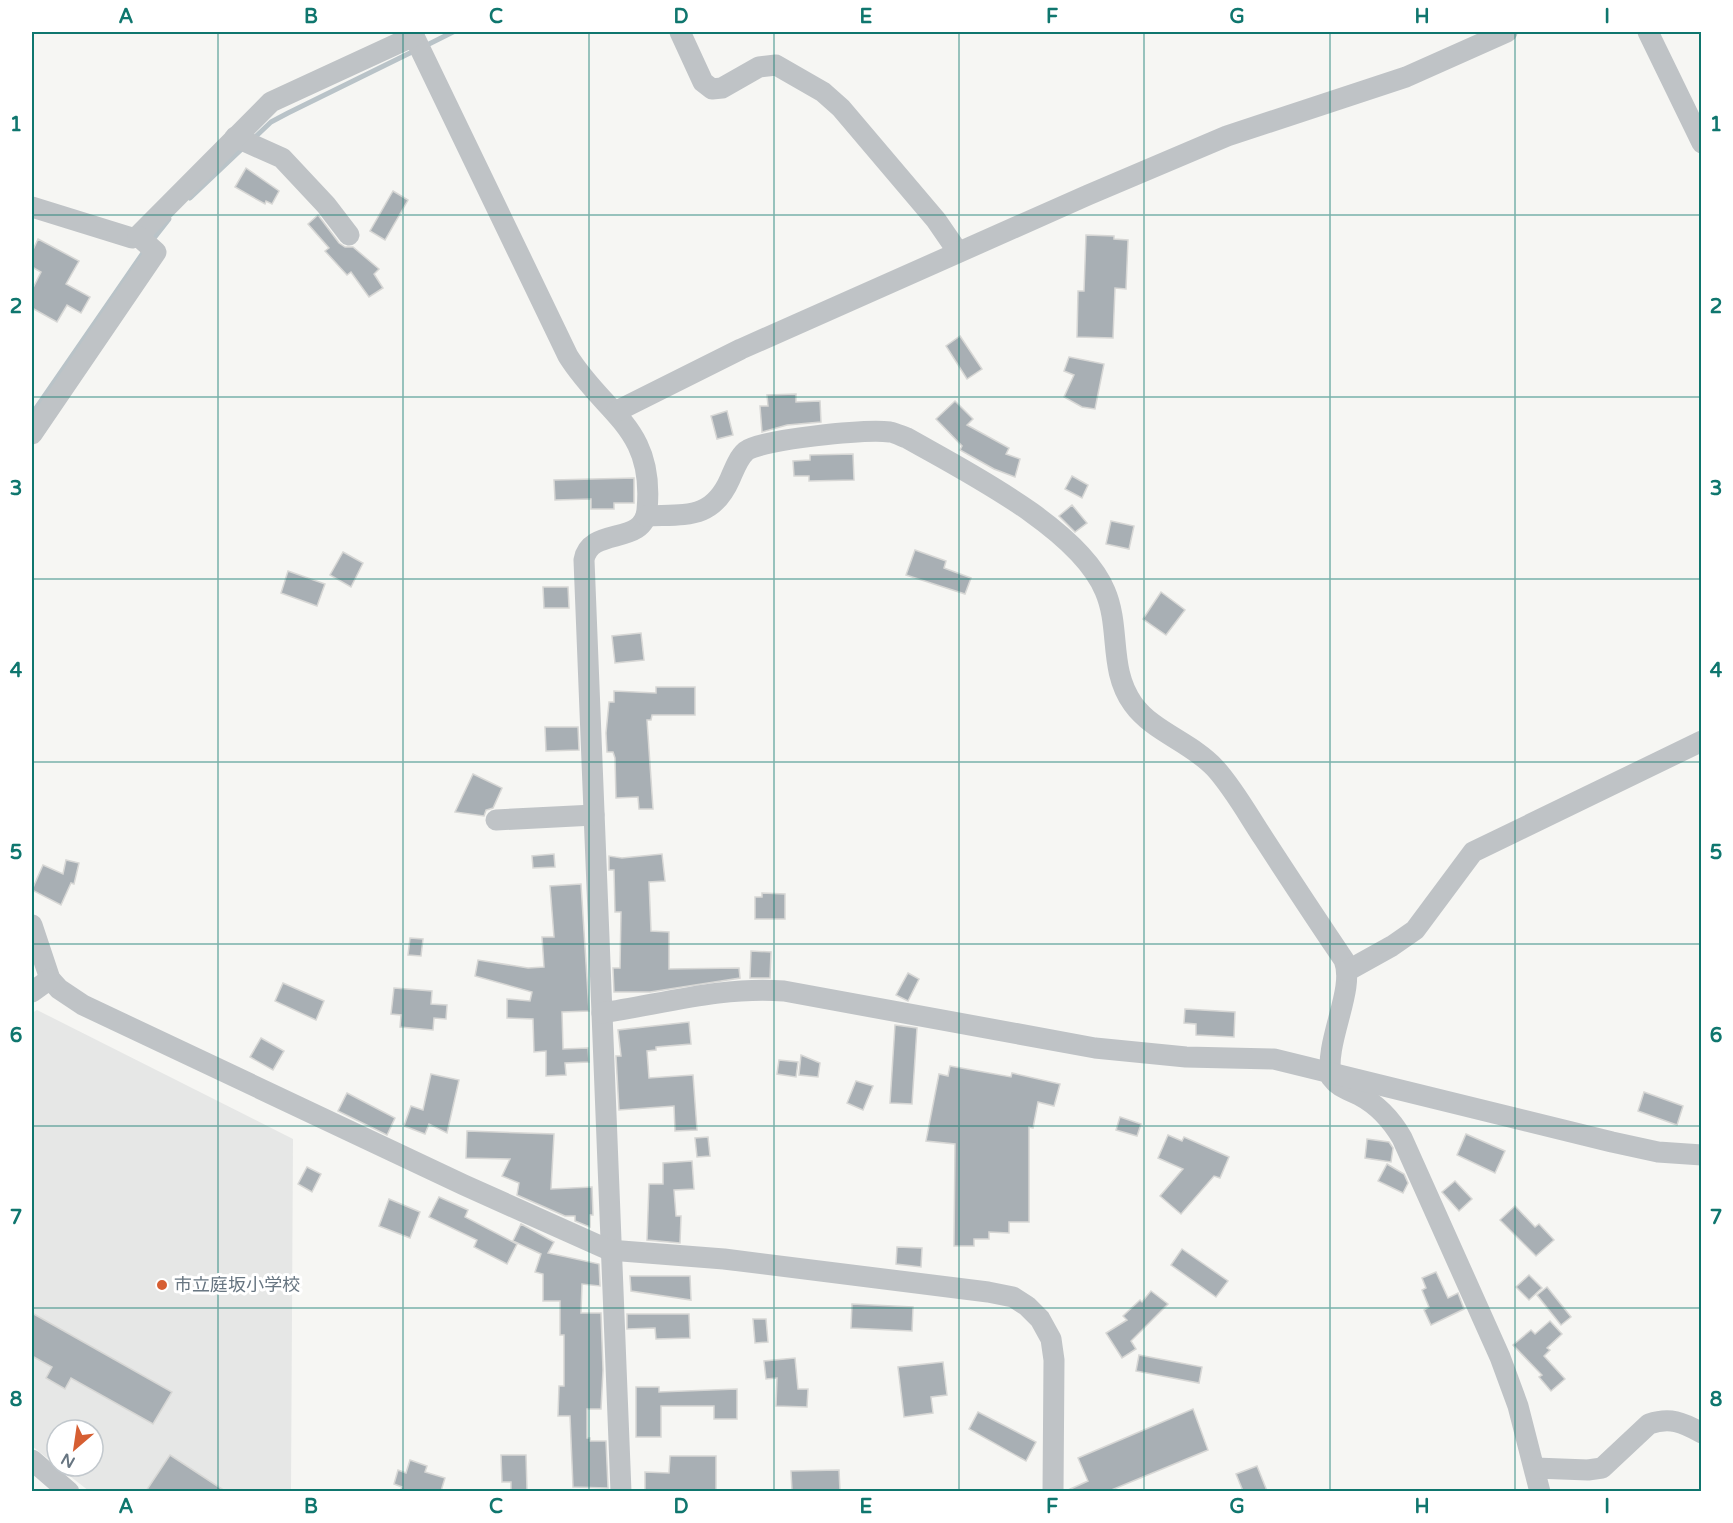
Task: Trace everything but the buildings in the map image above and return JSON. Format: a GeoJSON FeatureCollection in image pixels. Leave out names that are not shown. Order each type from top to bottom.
{"type":"FeatureCollection","features":[{"type":"Feature","properties":{"kind":"street"},"geometry":{"type":"LineString","coordinates":[[680,32],[703,82],[712,89],[722,88],[759,67],[776,65],[823,92],[841,108],[936,220],[958,252]]}},
{"type":"Feature","properties":{"kind":"street"},"geometry":{"type":"LineString","coordinates":[[617,411],[741,349],[1227,136],[1406,76],[1507,32]]}},
{"type":"Feature","properties":{"kind":"street"},"geometry":{"type":"LineString","coordinates":[[1648,32],[1701,143]]}},
{"type":"Feature","properties":{"kind":"street"},"geometry":{"type":"LineString","coordinates":[[32,207],[132,238],[138,236],[271,102],[413,34],[568,356],[587,384],[617,411],[635,436],[645,463],[648,481],[646,516],[633,530],[598,540],[585,552],[609,1250],[621,1491]]}},
{"type":"Feature","properties":{"kind":"street"},"geometry":{"type":"LineString","coordinates":[[235,137],[282,158],[326,205],[349,235]]}},
{"type":"Feature","properties":{"kind":"street"},"geometry":{"type":"LineString","coordinates":[[32,434],[156,252],[138,236]]}},
{"type":"Feature","properties":{"kind":"street"},"geometry":{"type":"LineString","coordinates":[[646,516],[688,513],[713,506],[724,493],[744,453],[757,445],[873,431],[890,432],[907,438],[1045,522],[1079,554],[1104,588],[1110,608],[1118,672],[1131,702],[1144,717],[1191,748],[1220,774],[1344,960],[1347,971],[1330,1071],[1337,1086],[1359,1095],[1390,1118],[1402,1138],[1500,1357],[1518,1406],[1540,1491]]}},
{"type":"Feature","properties":{"kind":"street"},"geometry":{"type":"LineString","coordinates":[[1347,971],[1392,946],[1415,930],[1473,852],[1701,741]]}},
{"type":"Feature","properties":{"kind":"street"},"geometry":{"type":"LineString","coordinates":[[496,820],[594,815]]}},
{"type":"Feature","properties":{"kind":"street"},"geometry":{"type":"LineString","coordinates":[[32,925],[50,979],[59,989],[83,1005],[215,1069],[609,1250],[735,1260],[1013,1298],[1027,1306],[1041,1319],[1052,1339],[1054,1360],[1053,1491]]}},
{"type":"Feature","properties":{"kind":"street"},"geometry":{"type":"LineString","coordinates":[[32,992],[50,979]]}},
{"type":"Feature","properties":{"kind":"street"},"geometry":{"type":"LineString","coordinates":[[602,1013],[683,999],[764,990],[1095,1048],[1185,1057],[1274,1059],[1330,1071],[1612,1143],[1658,1152],[1701,1155]]}},
{"type":"Feature","properties":{"kind":"street"},"geometry":{"type":"LineString","coordinates":[[1535,1468],[1580,1470],[1602,1468],[1649,1424],[1657,1422],[1676,1420],[1701,1433]]}},
{"type":"Feature","properties":{"kind":"street"},"geometry":{"type":"LineString","coordinates":[[32,1460],[69,1491]]}},
{"type":"Feature","properties":{"kind":"shaded area","name":"市立庭坂小学校"},"geometry":{"type":"Polygon","coordinates":[[[37,1010],[293,1139],[291,1491],[89,1491],[72,1478],[105,1478],[105,1418],[45,1418],[45,1456],[32,1446],[32,1013],[37,1010]]]}},
{"type":"Feature","properties":{"kind":"waterway"},"geometry":{"type":"LineString","coordinates":[[425,46],[453,32]]}},
{"type":"Feature","properties":{"kind":"waterway"},"geometry":{"type":"LineString","coordinates":[[252,140],[271,122],[416,50]]}},
{"type":"Feature","properties":{"kind":"waterway"},"geometry":{"type":"LineString","coordinates":[[190,198],[245,146]]}},
{"type":"Feature","properties":{"kind":"waterway"},"geometry":{"type":"LineString","coordinates":[[151,242],[169,219]]}},
{"type":"Feature","properties":{"kind":"waterway"},"geometry":{"type":"LineString","coordinates":[[32,414],[145,250]]}},
{"type":"Feature","properties":{"kind":"place","name":"市立庭坂小学校"},"geometry":{"type":"Point","coordinates":[162,1285]}}]}
